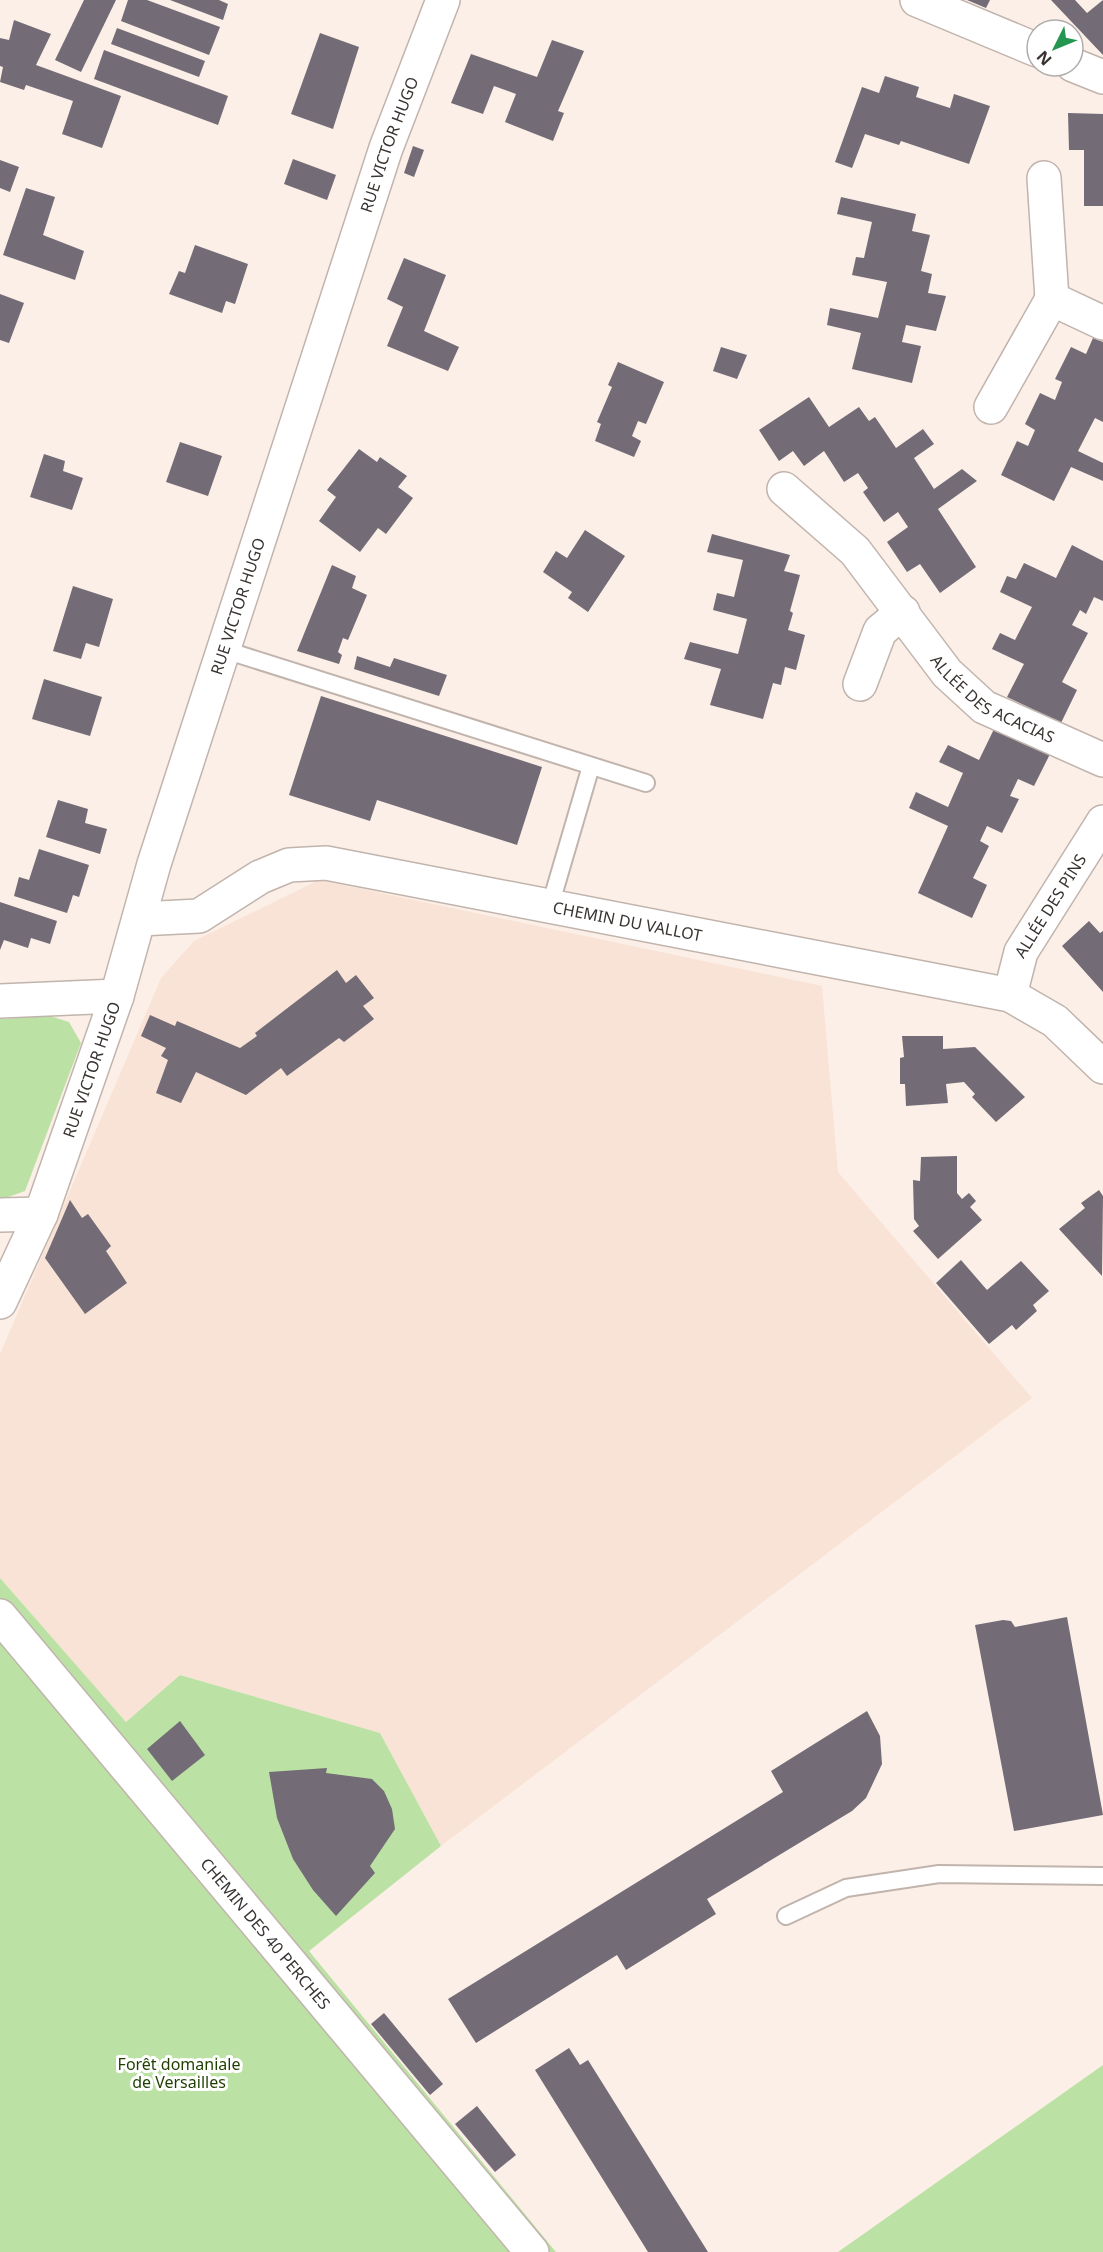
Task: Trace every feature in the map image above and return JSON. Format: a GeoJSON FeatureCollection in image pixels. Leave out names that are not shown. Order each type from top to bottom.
{"type":"FeatureCollection","features":[{"type":"Feature","properties":{"kind":"street","name":"RUE VICTOR HUGO"},"geometry":{"type":"LineString","coordinates":[[0,1302],[41,1214],[117,996],[154,864],[386,148],[443,0]]}},
{"type":"Feature","properties":{"kind":"street"},"geometry":{"type":"LineString","coordinates":[[917,0],[1025,45]]}},
{"type":"Feature","properties":{"kind":"street"},"geometry":{"type":"LineString","coordinates":[[1085,70],[1103,77]]}},
{"type":"Feature","properties":{"kind":"street"},"geometry":{"type":"LineString","coordinates":[[992,406],[1052,299],[1044,178]]}},
{"type":"Feature","properties":{"kind":"street"},"geometry":{"type":"LineString","coordinates":[[1052,299],[1103,323]]}},
{"type":"Feature","properties":{"kind":"street","name":"ALLÉE DES ACACIAS"},"geometry":{"type":"LineString","coordinates":[[784,489],[855,551],[947,673],[984,707],[1103,760]]}},
{"type":"Feature","properties":{"kind":"street"},"geometry":{"type":"LineString","coordinates":[[860,684],[880,631],[903,612]]}},
{"type":"Feature","properties":{"kind":"street","name":"ALLÉE DES PINS"},"geometry":{"type":"LineString","coordinates":[[1010,996],[1021,952],[1103,822]]}},
{"type":"Feature","properties":{"kind":"street","name":"CHEMIN DU VALLOT"},"geometry":{"type":"LineString","coordinates":[[139,919],[199,916],[260,877],[289,865],[326,862],[1010,996],[1055,1021],[1103,1067]]}},
{"type":"Feature","properties":{"kind":"street"},"geometry":{"type":"LineString","coordinates":[[0,1001],[117,996]]}},
{"type":"Feature","properties":{"kind":"street"},"geometry":{"type":"LineString","coordinates":[[0,1215],[41,1214]]}},
{"type":"Feature","properties":{"kind":"street","name":"CHEMIN DES 40 PERCHES"},"geometry":{"type":"LineString","coordinates":[[0,1616],[532,2252]]}},
{"type":"Feature","properties":{"kind":"lane"},"geometry":{"type":"LineString","coordinates":[[225,650],[646,783]]}},
{"type":"Feature","properties":{"kind":"lane"},"geometry":{"type":"LineString","coordinates":[[550,906],[591,766]]}},
{"type":"Feature","properties":{"kind":"lane"},"geometry":{"type":"LineString","coordinates":[[786,1916],[846,1888],[939,1874],[1103,1876]]}},
{"type":"Feature","properties":{"kind":"shaded area"},"geometry":{"type":"Polygon","coordinates":[[[319,880],[822,986],[838,1172],[1032,1398],[441,1846],[380,1733],[180,1675],[126,1722],[0,1578],[0,1354],[161,978],[194,941],[319,880]]]}},
{"type":"Feature","properties":{"kind":"green space"},"geometry":{"type":"Polygon","coordinates":[[[50,1016],[69,1022],[81,1043],[25,1191],[0,1200],[0,1019],[50,1016]]]}},
{"type":"Feature","properties":{"kind":"green space","name":"Forêt domaniale de Versailles"},"geometry":{"type":"Polygon","coordinates":[[[0,1578],[126,1722],[180,1675],[380,1733],[441,1846],[309,1951],[556,2252],[0,2252],[0,1578]]]}},
{"type":"Feature","properties":{"kind":"green space"},"geometry":{"type":"Polygon","coordinates":[[[1103,2065],[1103,2252],[838,2252],[1103,2065]]]}},
{"type":"Feature","properties":{"kind":"building"},"geometry":{"type":"Polygon","coordinates":[[[84,0],[116,0],[81,72],[55,60],[84,0]]]}},
{"type":"Feature","properties":{"kind":"building"},"geometry":{"type":"Polygon","coordinates":[[[128,0],[147,0],[220,27],[209,55],[121,21],[128,0]]]}},
{"type":"Feature","properties":{"kind":"building"},"geometry":{"type":"Polygon","coordinates":[[[170,0],[219,0],[228,4],[223,20],[170,0]]]}},
{"type":"Feature","properties":{"kind":"building"},"geometry":{"type":"Polygon","coordinates":[[[967,0],[990,0],[986,8],[967,0]]]}},
{"type":"Feature","properties":{"kind":"building"},"geometry":{"type":"Polygon","coordinates":[[[1051,0],[1075,0],[1087,13],[1103,0],[1103,55],[1085,36],[1085,18],[1068,18],[1051,0]]]}},
{"type":"Feature","properties":{"kind":"building"},"geometry":{"type":"Polygon","coordinates":[[[14,20],[51,34],[36,65],[121,96],[102,148],[62,134],[73,101],[26,85],[24,90],[0,82],[3,67],[0,66],[0,38],[9,40],[14,20]]]}},
{"type":"Feature","properties":{"kind":"building"},"geometry":{"type":"Polygon","coordinates":[[[117,28],[205,61],[199,77],[111,44],[117,28]]]}},
{"type":"Feature","properties":{"kind":"building"},"geometry":{"type":"Polygon","coordinates":[[[320,33],[359,47],[333,129],[291,114],[320,33]]]}},
{"type":"Feature","properties":{"kind":"building"},"geometry":{"type":"Polygon","coordinates":[[[552,40],[584,51],[558,111],[564,113],[553,141],[505,122],[516,94],[494,86],[483,114],[451,103],[471,54],[537,77],[552,40]]]}},
{"type":"Feature","properties":{"kind":"building"},"geometry":{"type":"Polygon","coordinates":[[[104,50],[228,96],[218,125],[94,79],[104,50]]]}},
{"type":"Feature","properties":{"kind":"building"},"geometry":{"type":"Polygon","coordinates":[[[885,76],[919,87],[916,97],[950,108],[954,94],[990,106],[969,164],[901,141],[899,145],[865,134],[852,168],[835,162],[862,87],[879,93],[885,76]]]}},
{"type":"Feature","properties":{"kind":"building"},"geometry":{"type":"Polygon","coordinates":[[[1068,113],[1103,114],[1103,206],[1084,206],[1084,150],[1069,150],[1068,113]]]}},
{"type":"Feature","properties":{"kind":"building"},"geometry":{"type":"Polygon","coordinates":[[[413,146],[424,150],[414,177],[404,173],[413,146]]]}},
{"type":"Feature","properties":{"kind":"building"},"geometry":{"type":"Polygon","coordinates":[[[293,159],[336,175],[327,200],[284,184],[293,159]]]}},
{"type":"Feature","properties":{"kind":"building"},"geometry":{"type":"Polygon","coordinates":[[[0,160],[19,167],[10,192],[0,188],[0,160]]]}},
{"type":"Feature","properties":{"kind":"building"},"geometry":{"type":"Polygon","coordinates":[[[26,188],[55,197],[43,235],[84,251],[75,280],[3,255],[26,188]]]}},
{"type":"Feature","properties":{"kind":"building"},"geometry":{"type":"Polygon","coordinates":[[[841,197],[916,214],[912,231],[930,235],[921,271],[932,274],[928,293],[946,296],[936,331],[906,325],[902,342],[921,346],[912,383],[852,369],[861,333],[827,325],[830,308],[878,318],[887,282],[852,275],[856,257],[864,258],[872,222],[837,214],[841,197]]]}},
{"type":"Feature","properties":{"kind":"building"},"geometry":{"type":"Polygon","coordinates":[[[195,245],[248,264],[235,304],[226,301],[222,313],[169,294],[179,271],[185,273],[195,245]]]}},
{"type":"Feature","properties":{"kind":"building"},"geometry":{"type":"Polygon","coordinates":[[[404,258],[446,275],[424,331],[459,347],[448,371],[387,346],[403,307],[387,299],[404,258]]]}},
{"type":"Feature","properties":{"kind":"building"},"geometry":{"type":"Polygon","coordinates":[[[0,294],[24,303],[9,343],[0,340],[0,294]]]}},
{"type":"Feature","properties":{"kind":"building"},"geometry":{"type":"Polygon","coordinates":[[[1093,338],[1103,342],[1103,422],[1095,418],[1078,451],[1103,463],[1103,481],[1071,467],[1054,501],[1001,475],[1017,441],[1028,446],[1035,430],[1025,424],[1040,393],[1055,400],[1062,382],[1055,379],[1071,347],[1086,354],[1093,338]]]}},
{"type":"Feature","properties":{"kind":"building"},"geometry":{"type":"Polygon","coordinates":[[[721,347],[747,355],[737,379],[713,371],[721,347]]]}},
{"type":"Feature","properties":{"kind":"building"},"geometry":{"type":"Polygon","coordinates":[[[618,362],[664,382],[646,424],[638,421],[632,436],[641,441],[634,457],[595,441],[601,424],[597,422],[612,387],[608,385],[618,362]]]}},
{"type":"Feature","properties":{"kind":"building"},"geometry":{"type":"Polygon","coordinates":[[[809,397],[829,427],[859,407],[869,421],[875,417],[896,448],[923,429],[934,444],[914,458],[934,489],[962,469],[977,481],[938,509],[976,567],[940,593],[920,564],[907,572],[887,542],[908,527],[898,512],[884,522],[863,492],[868,488],[858,473],[844,482],[824,451],[804,466],[793,451],[779,461],[759,430],[809,397]]]}},
{"type":"Feature","properties":{"kind":"building"},"geometry":{"type":"Polygon","coordinates":[[[180,442],[222,456],[208,496],[166,482],[180,442]]]}},
{"type":"Feature","properties":{"kind":"building"},"geometry":{"type":"Polygon","coordinates":[[[359,449],[377,462],[380,457],[407,476],[398,487],[413,498],[386,534],[378,528],[360,552],[319,521],[336,497],[327,490],[359,449]]]}},
{"type":"Feature","properties":{"kind":"building"},"geometry":{"type":"Polygon","coordinates":[[[44,454],[65,461],[63,471],[83,478],[72,510],[30,497],[44,454]]]}},
{"type":"Feature","properties":{"kind":"building"},"geometry":{"type":"Polygon","coordinates":[[[585,530],[625,556],[588,612],[568,598],[572,592],[543,572],[556,551],[567,558],[585,530]]]}},
{"type":"Feature","properties":{"kind":"building"},"geometry":{"type":"Polygon","coordinates":[[[712,534],[790,555],[784,571],[800,575],[790,611],[793,613],[788,630],[805,635],[796,670],[785,667],[781,685],[773,683],[763,719],[710,705],[721,669],[684,659],[690,642],[738,654],[747,619],[713,610],[717,593],[734,597],[743,560],[707,552],[712,534]]]}},
{"type":"Feature","properties":{"kind":"building"},"geometry":{"type":"Polygon","coordinates":[[[1072,545],[1103,561],[1103,601],[1094,597],[1086,614],[1080,610],[1072,625],[1088,633],[1062,682],[1077,690],[1061,723],[1007,697],[1024,664],[992,649],[1000,633],[1015,640],[1032,607],[1000,592],[1007,576],[1016,579],[1024,563],[1056,578],[1072,545]]]}},
{"type":"Feature","properties":{"kind":"building"},"geometry":{"type":"Polygon","coordinates":[[[332,565],[356,576],[352,588],[367,595],[348,640],[343,638],[338,652],[342,655],[339,664],[297,651],[332,565]]]}},
{"type":"Feature","properties":{"kind":"building"},"geometry":{"type":"Polygon","coordinates":[[[73,586],[113,599],[99,647],[86,643],[81,659],[53,651],[73,586]]]}},
{"type":"Feature","properties":{"kind":"building"},"geometry":{"type":"Polygon","coordinates":[[[357,656],[390,667],[394,658],[447,675],[439,696],[354,669],[357,656]]]}},
{"type":"Feature","properties":{"kind":"building"},"geometry":{"type":"Polygon","coordinates":[[[44,679],[102,697],[90,736],[32,719],[44,679]]]}},
{"type":"Feature","properties":{"kind":"building"},"geometry":{"type":"Polygon","coordinates":[[[321,696],[542,767],[517,845],[377,800],[370,821],[289,795],[321,696]]]}},
{"type":"Feature","properties":{"kind":"building"},"geometry":{"type":"Polygon","coordinates":[[[995,727],[1051,752],[1034,786],[1018,779],[1010,796],[1019,799],[1002,833],[987,826],[980,841],[989,846],[973,878],[987,885],[972,918],[918,893],[948,826],[909,808],[916,792],[948,807],[963,773],[939,762],[948,745],[979,760],[995,727]]]}},
{"type":"Feature","properties":{"kind":"building"},"geometry":{"type":"Polygon","coordinates":[[[58,800],[88,809],[85,823],[107,829],[100,854],[46,837],[58,800]]]}},
{"type":"Feature","properties":{"kind":"building"},"geometry":{"type":"Polygon","coordinates":[[[39,849],[89,865],[79,897],[73,895],[67,913],[14,896],[19,877],[29,880],[39,849]]]}},
{"type":"Feature","properties":{"kind":"building"},"geometry":{"type":"Polygon","coordinates":[[[0,902],[57,921],[50,944],[31,938],[28,948],[4,940],[0,950],[0,902]]]}},
{"type":"Feature","properties":{"kind":"building"},"geometry":{"type":"Polygon","coordinates":[[[1089,921],[1100,933],[1103,931],[1103,992],[1062,946],[1089,921]]]}},
{"type":"Feature","properties":{"kind":"building"},"geometry":{"type":"Polygon","coordinates":[[[337,970],[346,983],[356,975],[374,998],[363,1006],[374,1019],[344,1042],[339,1038],[287,1076],[281,1068],[246,1095],[196,1072],[181,1103],[156,1093],[168,1060],[161,1056],[166,1048],[141,1036],[150,1015],[175,1026],[177,1021],[240,1048],[257,1036],[255,1033],[337,970]]]}},
{"type":"Feature","properties":{"kind":"building"},"geometry":{"type":"Polygon","coordinates":[[[902,1036],[943,1036],[943,1049],[975,1047],[1025,1097],[996,1122],[972,1097],[975,1094],[964,1082],[946,1084],[948,1103],[906,1106],[905,1084],[900,1084],[900,1058],[904,1057],[902,1036]]]}},
{"type":"Feature","properties":{"kind":"building"},"geometry":{"type":"Polygon","coordinates":[[[957,1156],[957,1193],[962,1199],[969,1193],[976,1201],[970,1207],[982,1220],[938,1259],[913,1231],[919,1226],[914,1219],[913,1180],[920,1181],[921,1157],[957,1156]]]}},
{"type":"Feature","properties":{"kind":"building"},"geometry":{"type":"Polygon","coordinates":[[[1099,1190],[1103,1196],[1102,1276],[1059,1229],[1085,1208],[1081,1203],[1099,1190]]]}},
{"type":"Feature","properties":{"kind":"building"},"geometry":{"type":"Polygon","coordinates":[[[70,1200],[82,1218],[88,1214],[111,1246],[106,1251],[127,1283],[85,1314],[45,1258],[70,1200]]]}},
{"type":"Feature","properties":{"kind":"building"},"geometry":{"type":"Polygon","coordinates":[[[961,1260],[987,1290],[1021,1261],[1049,1291],[1033,1305],[1037,1311],[1016,1330],[1012,1325],[989,1344],[936,1283],[961,1260]]]}},
{"type":"Feature","properties":{"kind":"building"},"geometry":{"type":"Polygon","coordinates":[[[1067,1617],[1103,1815],[1014,1831],[975,1625],[1003,1620],[1011,1621],[1015,1627],[1067,1617]]]}},
{"type":"Feature","properties":{"kind":"building"},"geometry":{"type":"Polygon","coordinates":[[[867,1711],[880,1736],[882,1764],[866,1798],[852,1811],[707,1899],[716,1914],[626,1970],[617,1955],[476,2043],[448,1999],[783,1792],[771,1771],[867,1711]]]}},
{"type":"Feature","properties":{"kind":"building"},"geometry":{"type":"Polygon","coordinates":[[[180,1721],[205,1755],[172,1781],[147,1749],[180,1721]]]}},
{"type":"Feature","properties":{"kind":"building"},"geometry":{"type":"Polygon","coordinates":[[[327,1768],[326,1773],[372,1779],[384,1791],[392,1809],[395,1829],[370,1866],[375,1873],[336,1916],[313,1890],[293,1859],[277,1818],[269,1772],[327,1768]]]}},
{"type":"Feature","properties":{"kind":"building"},"geometry":{"type":"Polygon","coordinates":[[[384,2013],[443,2084],[430,2095],[371,2024],[384,2013]]]}},
{"type":"Feature","properties":{"kind":"building"},"geometry":{"type":"Polygon","coordinates":[[[569,2048],[580,2065],[588,2060],[708,2252],[648,2252],[535,2070],[569,2048]]]}},
{"type":"Feature","properties":{"kind":"building"},"geometry":{"type":"Polygon","coordinates":[[[477,2106],[516,2155],[495,2172],[455,2124],[477,2106]]]}}]}
